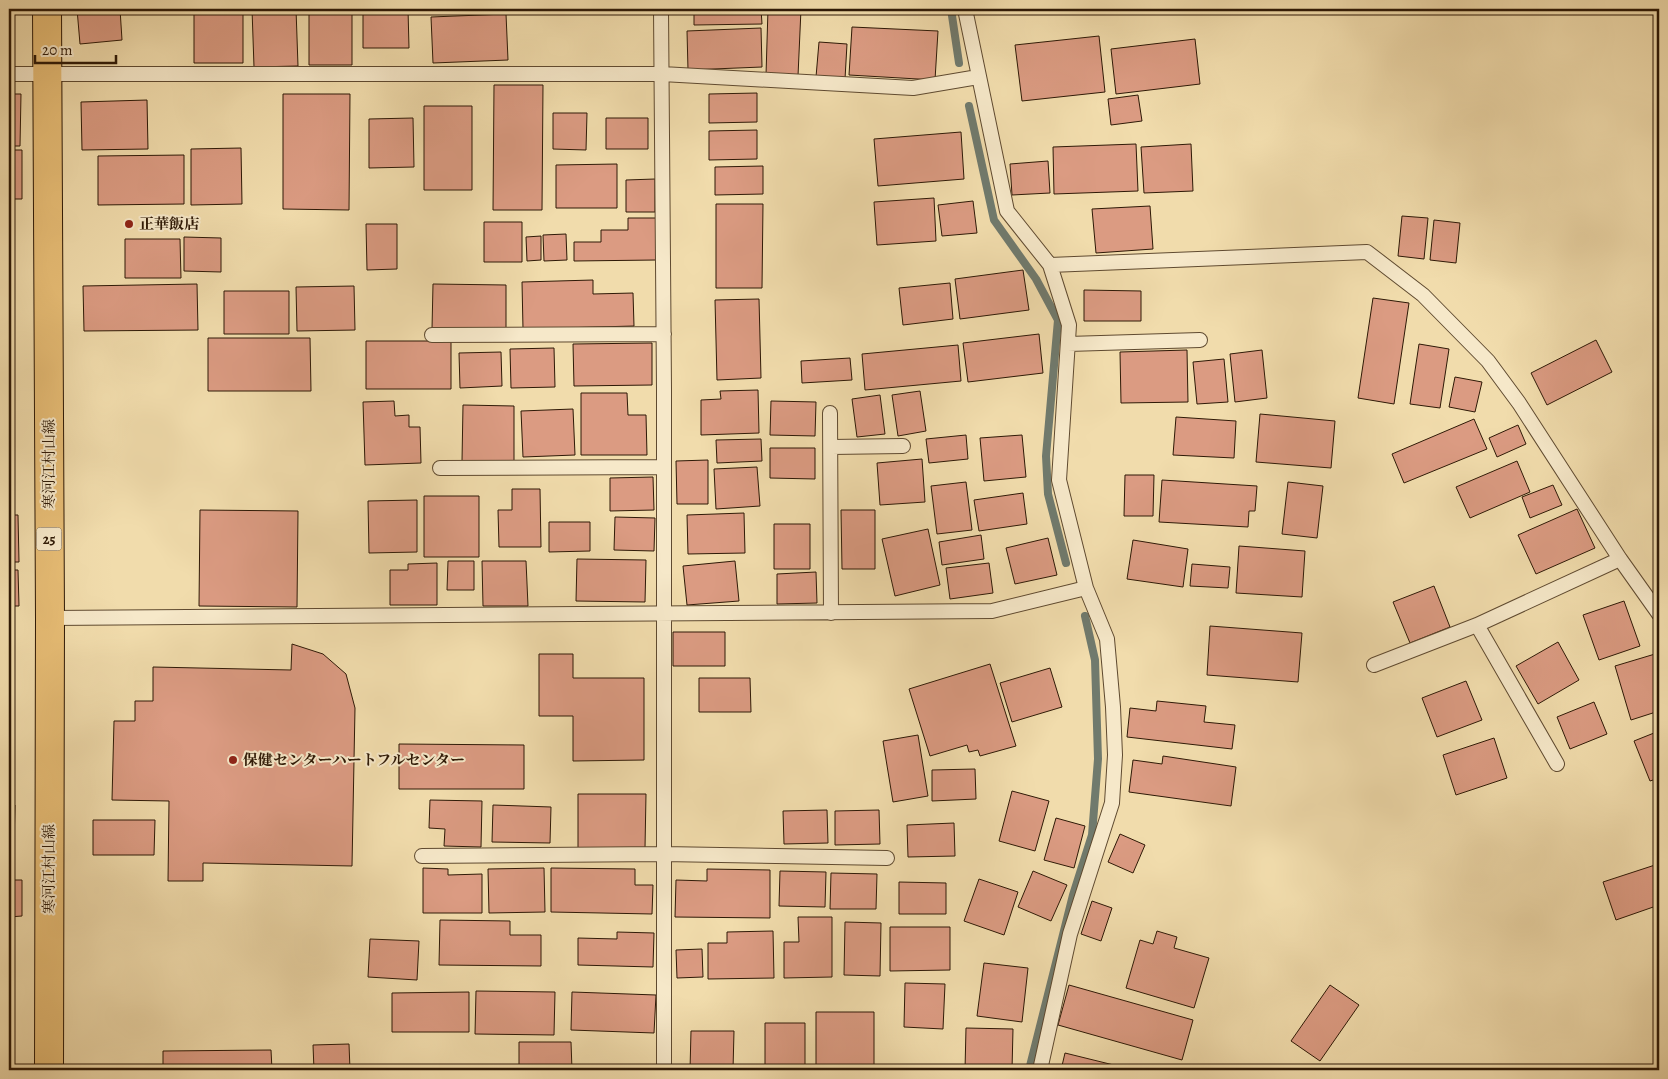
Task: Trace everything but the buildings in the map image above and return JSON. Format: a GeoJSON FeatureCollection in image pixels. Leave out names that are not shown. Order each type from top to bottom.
{"type":"FeatureCollection","features":[{"type":"Feature","properties":{"kind":"main road","name":"寒河江村山線"},"geometry":{"type":"LineString","coordinates":[[46,9],[50,618],[49,1070]]}},
{"type":"Feature","properties":{"kind":"lane"},"geometry":{"type":"LineString","coordinates":[[661,9],[664,334],[664,1070]]}},
{"type":"Feature","properties":{"kind":"lane"},"geometry":{"type":"LineString","coordinates":[[965,9],[1007,211],[1050,265],[1069,325],[1059,480],[1086,588],[1107,639],[1113,707],[1115,755],[1112,803],[1070,934],[1040,1070]]}},
{"type":"Feature","properties":{"kind":"lane"},"geometry":{"type":"LineString","coordinates":[[9,74],[662,74],[913,88],[978,77]]}},
{"type":"Feature","properties":{"kind":"lane"},"geometry":{"type":"LineString","coordinates":[[1050,265],[1367,252],[1423,295],[1488,361],[1519,403],[1620,559],[1659,614]]}},
{"type":"Feature","properties":{"kind":"lane"},"geometry":{"type":"LineString","coordinates":[[432,335],[664,334]]}},
{"type":"Feature","properties":{"kind":"lane"},"geometry":{"type":"LineString","coordinates":[[1068,344],[1200,340]]}},
{"type":"Feature","properties":{"kind":"lane"},"geometry":{"type":"LineString","coordinates":[[830,413],[831,613]]}},
{"type":"Feature","properties":{"kind":"lane"},"geometry":{"type":"LineString","coordinates":[[831,446],[903,446]]}},
{"type":"Feature","properties":{"kind":"lane"},"geometry":{"type":"LineString","coordinates":[[440,468],[664,467]]}},
{"type":"Feature","properties":{"kind":"lane"},"geometry":{"type":"LineString","coordinates":[[1374,665],[1477,625],[1620,559]]}},
{"type":"Feature","properties":{"kind":"lane"},"geometry":{"type":"LineString","coordinates":[[50,618],[992,611],[1086,588]]}},
{"type":"Feature","properties":{"kind":"lane"},"geometry":{"type":"LineString","coordinates":[[1477,625],[1557,764]]}},
{"type":"Feature","properties":{"kind":"lane"},"geometry":{"type":"LineString","coordinates":[[422,856],[663,854],[887,858]]}},
{"type":"Feature","properties":{"kind":"waterway"},"geometry":{"type":"LineString","coordinates":[[951,9],[959,63]]}},
{"type":"Feature","properties":{"kind":"waterway"},"geometry":{"type":"LineString","coordinates":[[969,106],[994,220],[1036,279],[1058,320],[1046,456],[1048,494],[1066,563]]}},
{"type":"Feature","properties":{"kind":"waterway"},"geometry":{"type":"LineString","coordinates":[[1029,1070],[1073,895],[1092,835],[1098,759],[1095,660],[1085,616]]}},
{"type":"Feature","properties":{"kind":"place","name":"正華飯店"},"geometry":{"type":"Point","coordinates":[129,224]}},
{"type":"Feature","properties":{"kind":"place","name":"保健センターハートフルセンター"},"geometry":{"type":"Point","coordinates":[233,760]}}]}
